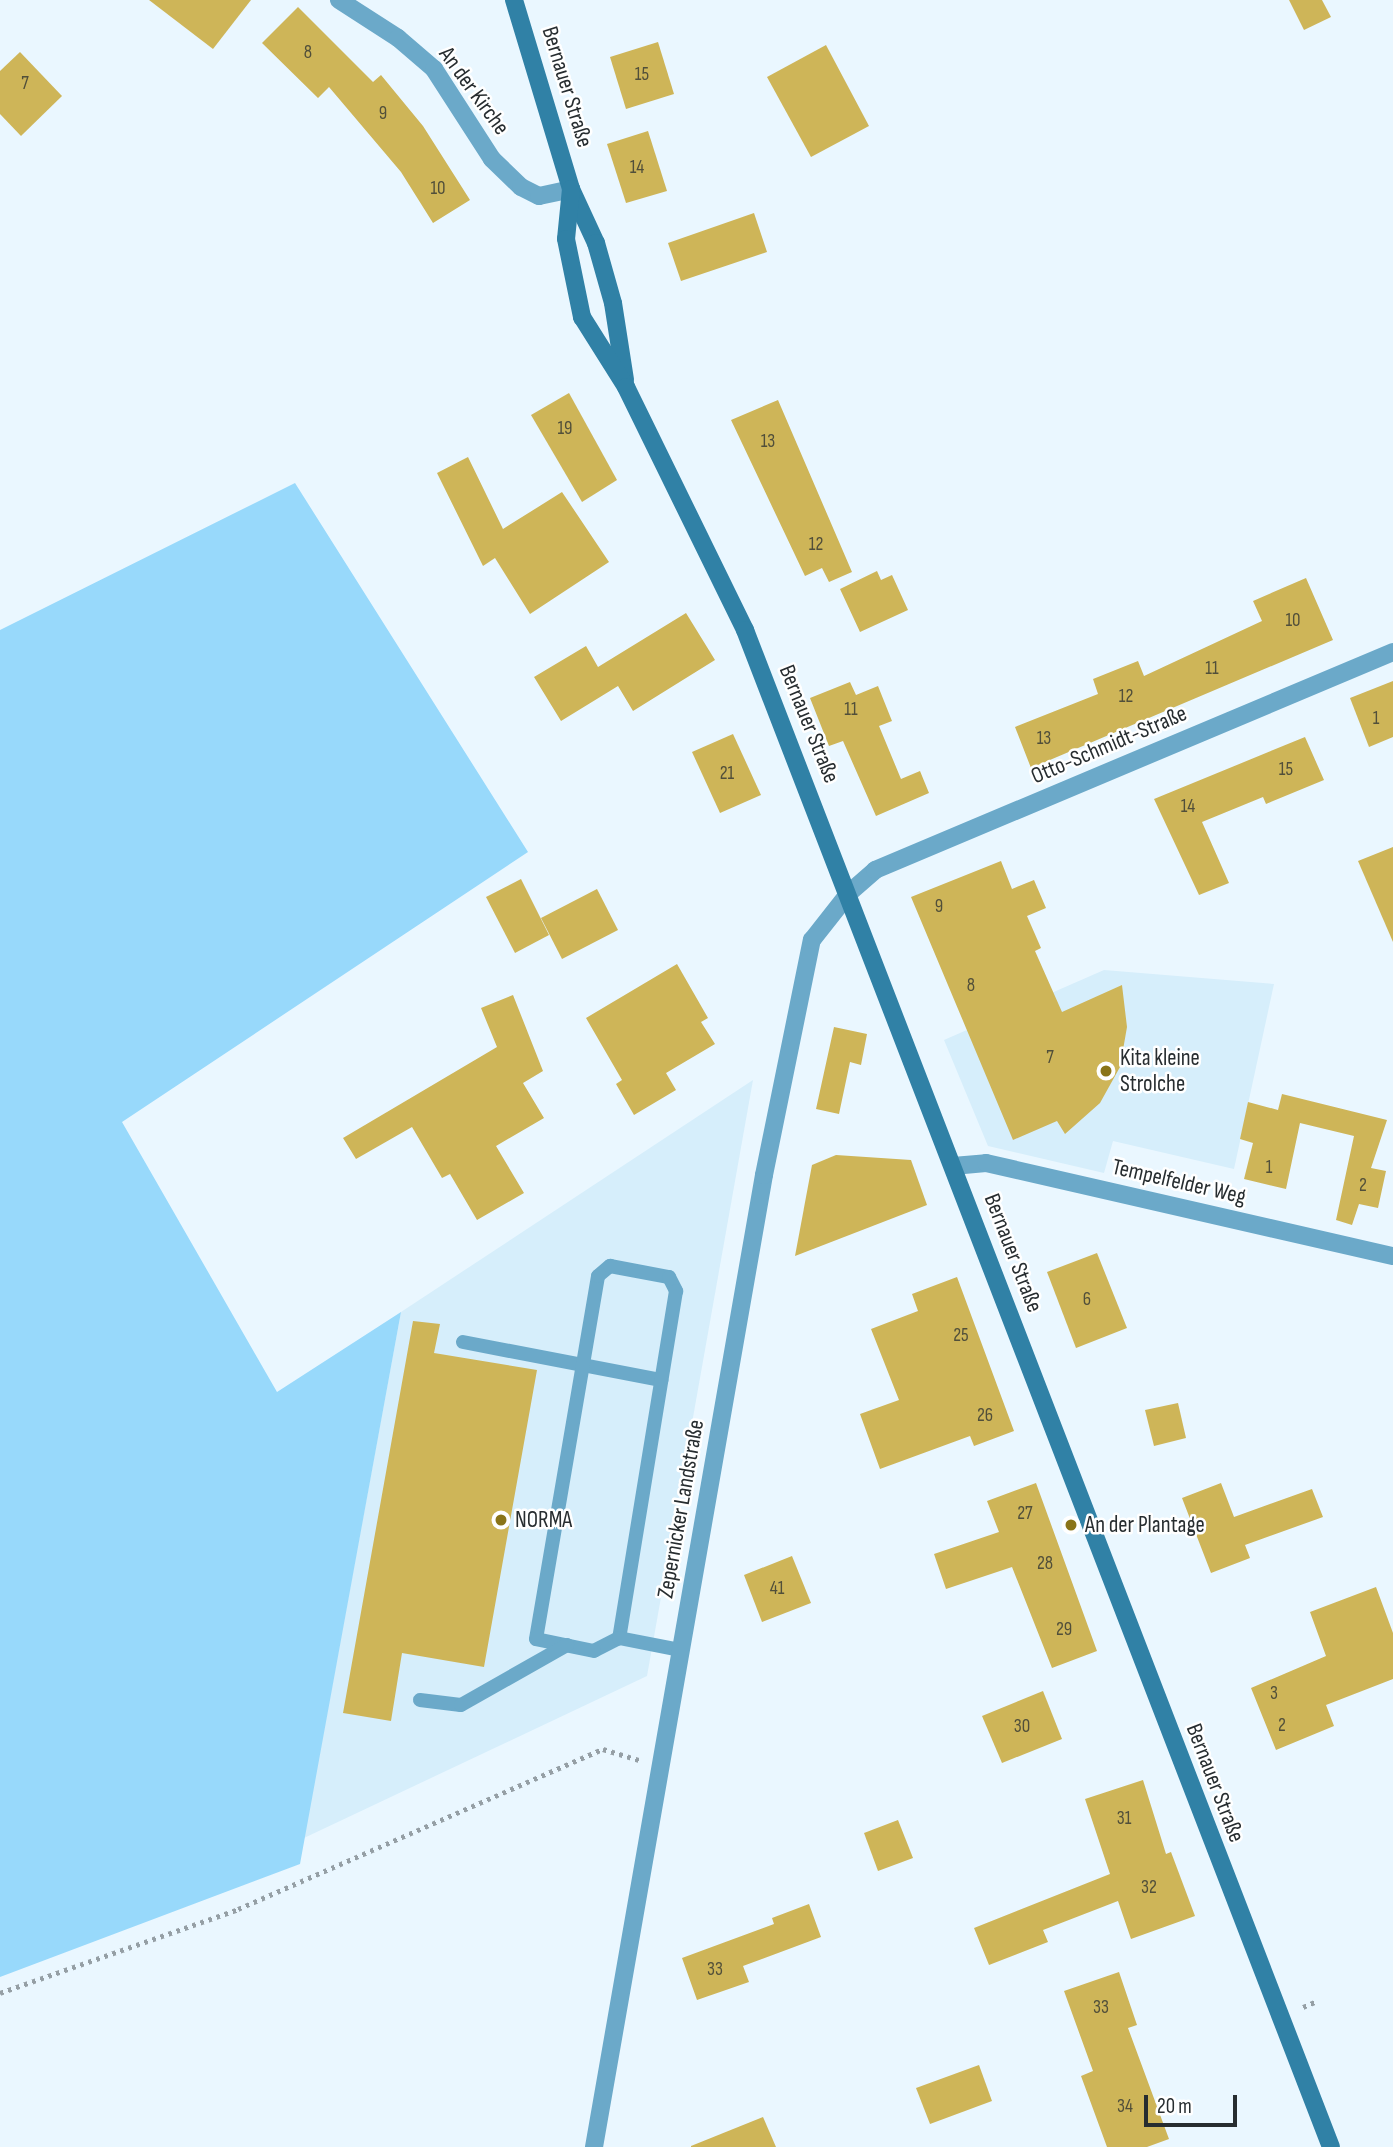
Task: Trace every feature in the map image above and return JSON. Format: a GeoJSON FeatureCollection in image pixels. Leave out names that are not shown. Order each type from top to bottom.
{"type":"FeatureCollection","features":[{"type":"Feature","properties":{"kind":"main road","name":"Bernauer Straße"},"geometry":{"type":"LineString","coordinates":[[514,0],[571,189],[596,243],[613,303],[626,387]]}},
{"type":"Feature","properties":{"kind":"main road","name":"Bernauer Straße"},"geometry":{"type":"LineString","coordinates":[[571,189],[566,240],[577,302],[626,387],[745,630],[849,893],[1331,2147]]}},
{"type":"Feature","properties":{"kind":"street","name":"An der Kirche"},"geometry":{"type":"LineString","coordinates":[[339,0],[398,38],[434,69],[492,159],[521,187],[539,196],[571,189]]}},
{"type":"Feature","properties":{"kind":"street","name":"Otto-Schmidt-Straße"},"geometry":{"type":"LineString","coordinates":[[849,893],[875,870],[1393,652]]}},
{"type":"Feature","properties":{"kind":"street","name":"Zepernicker Landstraße"},"geometry":{"type":"LineString","coordinates":[[594,2147],[764,1175],[813,940],[849,893]]}},
{"type":"Feature","properties":{"kind":"street","name":"Tempelfelder Weg"},"geometry":{"type":"LineString","coordinates":[[953,1166],[986,1163],[1393,1256]]}},
{"type":"Feature","properties":{"kind":"lane"},"geometry":{"type":"LineString","coordinates":[[619,1638],[676,1291],[669,1277],[610,1266],[598,1276],[536,1639],[594,1651],[619,1638],[681,1650]]}},
{"type":"Feature","properties":{"kind":"lane"},"geometry":{"type":"LineString","coordinates":[[463,1342],[662,1380]]}},
{"type":"Feature","properties":{"kind":"lane"},"geometry":{"type":"LineString","coordinates":[[420,1700],[461,1705],[567,1645]]}},
{"type":"Feature","properties":{"kind":"path"},"geometry":{"type":"LineString","coordinates":[[0,1993],[238,1909],[603,1749],[661,1766]]}},
{"type":"Feature","properties":{"kind":"shaded area"},"geometry":{"type":"Polygon","coordinates":[[[295,483],[528,852],[122,1122],[277,1392],[401,1312],[300,1864],[0,1977],[0,630],[295,483]]]}},
{"type":"Feature","properties":{"kind":"shaded area","name":"Kita kleine Strolche"},"geometry":{"type":"Polygon","coordinates":[[[1104,970],[1274,984],[1234,1169],[1113,1141],[1104,1173],[988,1146],[944,1040],[1104,970]]]}},
{"type":"Feature","properties":{"kind":"shaded area"},"geometry":{"type":"Polygon","coordinates":[[[753,1080],[647,1676],[304,1838],[401,1312],[753,1080]]]}},
{"type":"Feature","properties":{"kind":"building"},"geometry":{"type":"Polygon","coordinates":[[[149,0],[251,0],[213,49],[149,0]]]}},
{"type":"Feature","properties":{"kind":"building"},"geometry":{"type":"Polygon","coordinates":[[[1289,0],[1322,0],[1331,17],[1304,30],[1289,0]]]}},
{"type":"Feature","properties":{"kind":"building"},"geometry":{"type":"Polygon","coordinates":[[[298,7],[373,82],[381,75],[423,126],[470,200],[433,223],[401,172],[329,87],[318,98],[262,43],[298,7]]]}},
{"type":"Feature","properties":{"kind":"building"},"geometry":{"type":"Polygon","coordinates":[[[658,42],[674,94],[626,109],[610,57],[658,42]]]}},
{"type":"Feature","properties":{"kind":"building"},"geometry":{"type":"Polygon","coordinates":[[[826,45],[869,126],[811,157],[767,77],[826,45]]]}},
{"type":"Feature","properties":{"kind":"building"},"geometry":{"type":"Polygon","coordinates":[[[20,52],[62,96],[21,136],[0,114],[0,71],[20,52]]]}},
{"type":"Feature","properties":{"kind":"building"},"geometry":{"type":"Polygon","coordinates":[[[648,131],[667,191],[626,203],[607,144],[648,131]]]}},
{"type":"Feature","properties":{"kind":"building"},"geometry":{"type":"Polygon","coordinates":[[[754,213],[767,252],[681,281],[668,243],[754,213]]]}},
{"type":"Feature","properties":{"kind":"building"},"geometry":{"type":"Polygon","coordinates":[[[569,393],[617,480],[582,502],[531,415],[569,393]]]}},
{"type":"Feature","properties":{"kind":"building"},"geometry":{"type":"Polygon","coordinates":[[[778,400],[852,572],[829,582],[822,568],[805,576],[731,420],[778,400]]]}},
{"type":"Feature","properties":{"kind":"building"},"geometry":{"type":"Polygon","coordinates":[[[468,457],[503,529],[562,492],[609,562],[530,614],[495,558],[483,566],[437,473],[468,457]]]}},
{"type":"Feature","properties":{"kind":"building"},"geometry":{"type":"Polygon","coordinates":[[[877,571],[881,580],[892,575],[908,610],[860,632],[840,589],[877,571]]]}},
{"type":"Feature","properties":{"kind":"building"},"geometry":{"type":"Polygon","coordinates":[[[1306,578],[1333,640],[1031,768],[1015,727],[1098,694],[1093,679],[1138,661],[1144,676],[1262,621],[1253,601],[1306,578]]]}},
{"type":"Feature","properties":{"kind":"building"},"geometry":{"type":"Polygon","coordinates":[[[686,613],[715,660],[633,711],[618,686],[561,721],[534,677],[586,646],[598,667],[686,613]]]}},
{"type":"Feature","properties":{"kind":"building"},"geometry":{"type":"Polygon","coordinates":[[[1393,681],[1393,737],[1369,747],[1350,698],[1393,681]]]}},
{"type":"Feature","properties":{"kind":"building"},"geometry":{"type":"Polygon","coordinates":[[[850,682],[856,695],[878,686],[892,721],[879,726],[901,779],[920,771],[929,793],[876,816],[843,741],[829,746],[810,698],[850,682]]]}},
{"type":"Feature","properties":{"kind":"building"},"geometry":{"type":"Polygon","coordinates":[[[733,734],[761,795],[720,813],[692,752],[733,734]]]}},
{"type":"Feature","properties":{"kind":"building"},"geometry":{"type":"Polygon","coordinates":[[[1305,737],[1324,780],[1266,804],[1263,797],[1202,822],[1229,883],[1199,895],[1154,799],[1305,737]]]}},
{"type":"Feature","properties":{"kind":"building"},"geometry":{"type":"Polygon","coordinates":[[[1393,847],[1393,942],[1358,861],[1393,847]]]}},
{"type":"Feature","properties":{"kind":"building"},"geometry":{"type":"Polygon","coordinates":[[[1001,861],[1012,889],[1034,880],[1046,908],[1027,916],[1041,948],[1035,951],[1062,1012],[1122,985],[1127,1027],[1120,1067],[1100,1103],[1065,1134],[1057,1121],[1013,1140],[911,897],[1001,861]]]}},
{"type":"Feature","properties":{"kind":"building"},"geometry":{"type":"Polygon","coordinates":[[[521,879],[549,935],[515,953],[486,897],[521,879]]]}},
{"type":"Feature","properties":{"kind":"building"},"geometry":{"type":"Polygon","coordinates":[[[597,889],[618,930],[562,959],[541,918],[597,889]]]}},
{"type":"Feature","properties":{"kind":"building"},"geometry":{"type":"Polygon","coordinates":[[[677,964],[708,1018],[701,1022],[715,1044],[666,1073],[676,1090],[634,1115],[616,1084],[622,1080],[586,1018],[677,964]]]}},
{"type":"Feature","properties":{"kind":"building"},"geometry":{"type":"Polygon","coordinates":[[[513,995],[543,1071],[523,1083],[544,1118],[496,1146],[524,1193],[477,1220],[450,1174],[442,1178],[412,1127],[356,1159],[343,1138],[497,1047],[481,1008],[513,995]]]}},
{"type":"Feature","properties":{"kind":"building"},"geometry":{"type":"Polygon","coordinates":[[[834,1027],[867,1034],[861,1065],[850,1062],[839,1114],[816,1109],[834,1027]]]}},
{"type":"Feature","properties":{"kind":"building"},"geometry":{"type":"Polygon","coordinates":[[[1282,1094],[1387,1120],[1371,1168],[1386,1171],[1378,1208],[1359,1204],[1352,1225],[1336,1220],[1354,1136],[1300,1123],[1286,1189],[1244,1179],[1253,1143],[1240,1139],[1248,1102],[1278,1110],[1282,1094]]]}},
{"type":"Feature","properties":{"kind":"building"},"geometry":{"type":"Polygon","coordinates":[[[836,1155],[911,1160],[927,1205],[795,1256],[812,1165],[836,1155]]]}},
{"type":"Feature","properties":{"kind":"building"},"geometry":{"type":"Polygon","coordinates":[[[1097,1253],[1127,1328],[1076,1348],[1047,1272],[1097,1253]]]}},
{"type":"Feature","properties":{"kind":"building"},"geometry":{"type":"Polygon","coordinates":[[[957,1277],[1014,1431],[974,1446],[970,1436],[880,1469],[860,1414],[899,1400],[871,1329],[918,1311],[912,1294],[957,1277]]]}},
{"type":"Feature","properties":{"kind":"building"},"geometry":{"type":"Polygon","coordinates":[[[413,1321],[440,1324],[434,1353],[537,1370],[484,1667],[402,1653],[391,1721],[343,1713],[413,1321]]]}},
{"type":"Feature","properties":{"kind":"building"},"geometry":{"type":"Polygon","coordinates":[[[1178,1403],[1186,1438],[1154,1446],[1145,1410],[1178,1403]]]}},
{"type":"Feature","properties":{"kind":"building"},"geometry":{"type":"Polygon","coordinates":[[[1036,1483],[1097,1651],[1052,1668],[1012,1567],[946,1589],[934,1554],[999,1532],[987,1501],[1036,1483]]]}},
{"type":"Feature","properties":{"kind":"building"},"geometry":{"type":"Polygon","coordinates":[[[1221,1483],[1234,1517],[1312,1489],[1323,1517],[1245,1545],[1250,1558],[1211,1573],[1182,1498],[1221,1483]]]}},
{"type":"Feature","properties":{"kind":"building"},"geometry":{"type":"Polygon","coordinates":[[[792,1556],[811,1603],[762,1622],[744,1575],[792,1556]]]}},
{"type":"Feature","properties":{"kind":"building"},"geometry":{"type":"Polygon","coordinates":[[[1376,1587],[1393,1633],[1393,1679],[1326,1705],[1334,1726],[1276,1750],[1251,1688],[1326,1656],[1310,1612],[1376,1587]]]}},
{"type":"Feature","properties":{"kind":"building"},"geometry":{"type":"Polygon","coordinates":[[[1043,1691],[1062,1739],[1002,1763],[982,1716],[1043,1691]]]}},
{"type":"Feature","properties":{"kind":"building"},"geometry":{"type":"Polygon","coordinates":[[[1143,1780],[1166,1854],[1171,1852],[1195,1916],[1131,1939],[1118,1901],[1043,1930],[1048,1942],[989,1965],[974,1928],[1110,1874],[1085,1799],[1143,1780]]]}},
{"type":"Feature","properties":{"kind":"building"},"geometry":{"type":"Polygon","coordinates":[[[898,1820],[913,1858],[878,1871],[864,1833],[898,1820]]]}},
{"type":"Feature","properties":{"kind":"building"},"geometry":{"type":"Polygon","coordinates":[[[809,1904],[821,1937],[743,1966],[749,1982],[697,2000],[682,1958],[774,1924],[772,1918],[809,1904]]]}},
{"type":"Feature","properties":{"kind":"building"},"geometry":{"type":"Polygon","coordinates":[[[1119,1972],[1137,2025],[1128,2028],[1169,2139],[1147,2147],[1107,2147],[1081,2076],[1093,2071],[1064,1991],[1119,1972]]]}},
{"type":"Feature","properties":{"kind":"building"},"geometry":{"type":"Polygon","coordinates":[[[979,2065],[992,2101],[930,2124],[916,2088],[979,2065]]]}},
{"type":"Feature","properties":{"kind":"building"},"geometry":{"type":"Polygon","coordinates":[[[763,2117],[776,2147],[691,2147],[691,2146],[763,2117]]]}},
{"type":"Feature","properties":{"kind":"place","name":"Kita kleine Strolche"},"geometry":{"type":"Point","coordinates":[1106,1071]}},
{"type":"Feature","properties":{"kind":"place","name":"NORMA"},"geometry":{"type":"Point","coordinates":[501,1520]}},
{"type":"Feature","properties":{"kind":"place","name":"An der Plantage"},"geometry":{"type":"Point","coordinates":[1071,1525]}}]}
